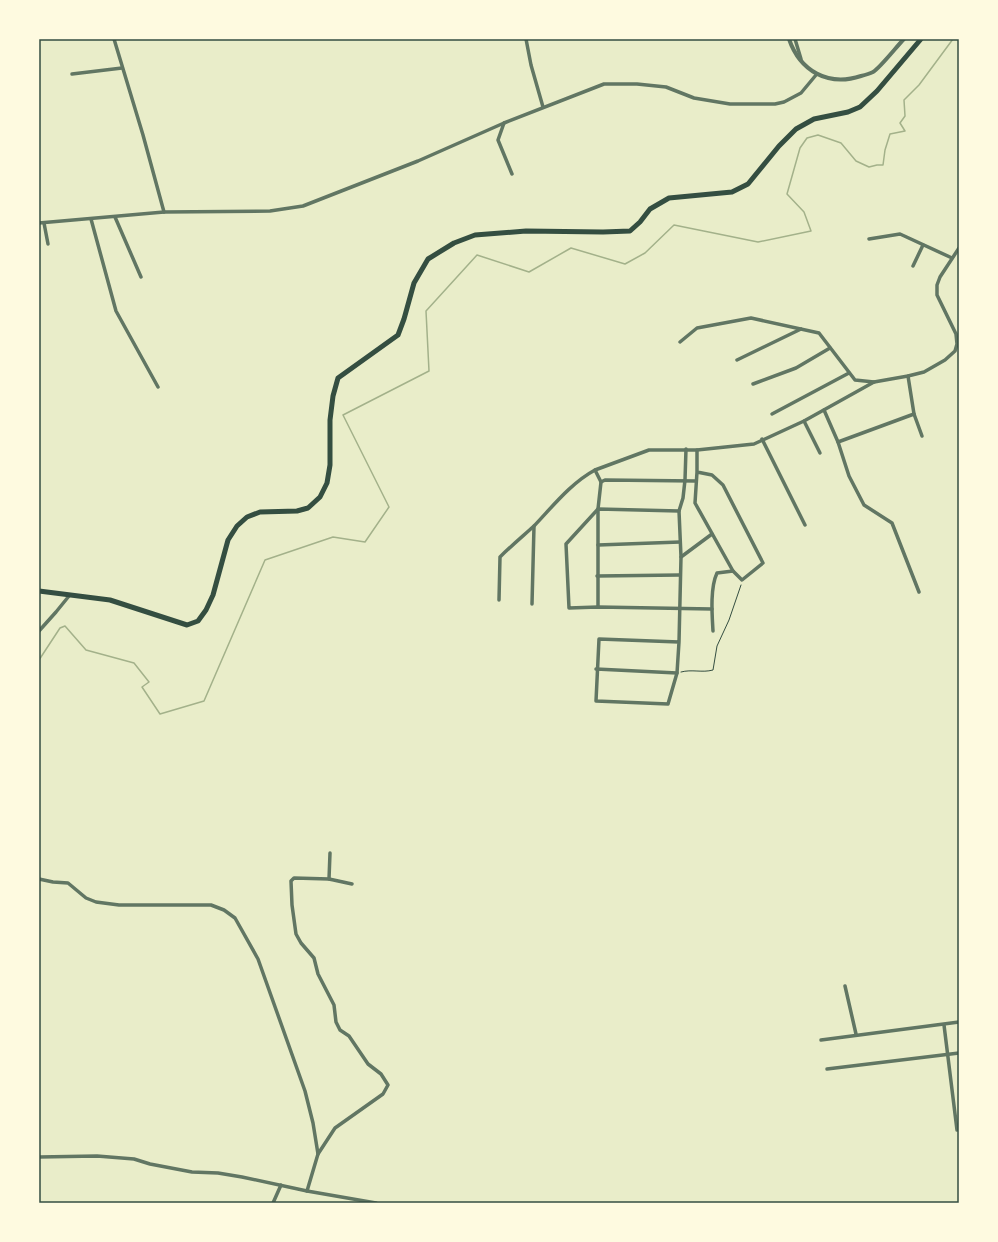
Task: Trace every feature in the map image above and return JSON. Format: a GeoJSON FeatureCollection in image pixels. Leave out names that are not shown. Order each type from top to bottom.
{"type":"FeatureCollection","features":[{"type":"Feature","properties":{"kind":"main road"},"geometry":{"type":"LineString","coordinates":[[39,591],[110,600],[187,625],[198,621],[206,610],[213,595],[228,540],[237,526],[247,517],[260,512],[297,511],[308,508],[320,497],[327,482],[330,465],[330,420],[333,396],[338,378],[398,335],[404,320],[414,283],[428,259],[454,243],[475,235],[526,231],[603,232],[630,230],[640,222],[650,209],[669,198],[732,192],[748,184],[778,146],[796,129],[814,120],[848,112],[860,107],[877,91],[921,39]]}},
{"type":"Feature","properties":{"kind":"street"},"geometry":{"type":"LineString","coordinates":[[114,39],[143,135],[164,212]]}},
{"type":"Feature","properties":{"kind":"street"},"geometry":{"type":"LineString","coordinates":[[526,39],[531,65],[543,107]]}},
{"type":"Feature","properties":{"kind":"street"},"geometry":{"type":"LineString","coordinates":[[789,39],[793,52],[801,61],[816,74],[836,80],[852,79],[873,72],[904,39]]}},
{"type":"Feature","properties":{"kind":"street"},"geometry":{"type":"LineString","coordinates":[[795,39],[801,61]]}},
{"type":"Feature","properties":{"kind":"street"},"geometry":{"type":"LineString","coordinates":[[72,74],[122,68]]}},
{"type":"Feature","properties":{"kind":"street"},"geometry":{"type":"LineString","coordinates":[[39,223],[164,212],[270,211],[303,206],[418,161],[543,107],[604,84],[637,84],[666,87],[694,98],[730,104],[775,104],[784,102],[801,93],[816,74]]}},
{"type":"Feature","properties":{"kind":"street"},"geometry":{"type":"LineString","coordinates":[[504,123],[498,140],[512,174]]}},
{"type":"Feature","properties":{"kind":"street"},"geometry":{"type":"LineString","coordinates":[[115,217],[141,277]]}},
{"type":"Feature","properties":{"kind":"street"},"geometry":{"type":"LineString","coordinates":[[91,219],[116,311],[158,387]]}},
{"type":"Feature","properties":{"kind":"street"},"geometry":{"type":"LineString","coordinates":[[44,223],[48,244]]}},
{"type":"Feature","properties":{"kind":"street"},"geometry":{"type":"LineString","coordinates":[[869,239],[900,234],[952,258]]}},
{"type":"Feature","properties":{"kind":"street"},"geometry":{"type":"LineString","coordinates":[[913,266],[923,245]]}},
{"type":"Feature","properties":{"kind":"street"},"geometry":{"type":"LineString","coordinates":[[680,342],[697,328],[751,318],[819,333],[855,380],[874,382],[924,372],[957,351],[956,334],[937,295],[937,285],[959,248]]}},
{"type":"Feature","properties":{"kind":"street"},"geometry":{"type":"LineString","coordinates":[[737,360],[801,329]]}},
{"type":"Feature","properties":{"kind":"street"},"geometry":{"type":"LineString","coordinates":[[753,384],[796,368],[830,348]]}},
{"type":"Feature","properties":{"kind":"street"},"geometry":{"type":"LineString","coordinates":[[772,414],[849,372]]}},
{"type":"Feature","properties":{"kind":"street"},"geometry":{"type":"LineString","coordinates":[[908,376],[914,414],[922,436]]}},
{"type":"Feature","properties":{"kind":"street"},"geometry":{"type":"LineString","coordinates":[[499,600],[500,557],[534,526],[565,493],[586,474],[649,450],[697,450],[754,444],[804,421],[874,382]]}},
{"type":"Feature","properties":{"kind":"street"},"geometry":{"type":"LineString","coordinates":[[824,410],[838,442],[849,476],[864,504],[892,523],[919,592]]}},
{"type":"Feature","properties":{"kind":"street"},"geometry":{"type":"LineString","coordinates":[[838,442],[914,414]]}},
{"type":"Feature","properties":{"kind":"street"},"geometry":{"type":"LineString","coordinates":[[804,421],[820,453]]}},
{"type":"Feature","properties":{"kind":"street"},"geometry":{"type":"LineString","coordinates":[[762,439],[805,525]]}},
{"type":"Feature","properties":{"kind":"street"},"geometry":{"type":"LineString","coordinates":[[679,642],[599,639],[596,669],[596,701],[668,704],[677,673],[679,642],[681,557],[680,511],[685,480],[686,449]]}},
{"type":"Feature","properties":{"kind":"street"},"geometry":{"type":"LineString","coordinates":[[697,450],[695,503],[733,571],[742,580],[763,563],[723,485],[712,475],[697,472]]}},
{"type":"Feature","properties":{"kind":"street"},"geometry":{"type":"LineString","coordinates":[[595,470],[601,482],[598,509],[598,607]]}},
{"type":"Feature","properties":{"kind":"street"},"geometry":{"type":"LineString","coordinates":[[601,482],[605,480],[696,481]]}},
{"type":"Feature","properties":{"kind":"street"},"geometry":{"type":"LineString","coordinates":[[680,511],[598,509],[566,544],[569,608],[712,608]]}},
{"type":"Feature","properties":{"kind":"street"},"geometry":{"type":"LineString","coordinates":[[532,604],[534,526]]}},
{"type":"Feature","properties":{"kind":"street"},"geometry":{"type":"LineString","coordinates":[[681,557],[712,534]]}},
{"type":"Feature","properties":{"kind":"street"},"geometry":{"type":"LineString","coordinates":[[598,545],[680,542]]}},
{"type":"Feature","properties":{"kind":"street"},"geometry":{"type":"LineString","coordinates":[[713,631],[712,608],[714,578],[717,573],[733,571]]}},
{"type":"Feature","properties":{"kind":"street"},"geometry":{"type":"LineString","coordinates":[[597,576],[680,575]]}},
{"type":"Feature","properties":{"kind":"street"},"geometry":{"type":"LineString","coordinates":[[39,631],[69,596]]}},
{"type":"Feature","properties":{"kind":"street"},"geometry":{"type":"LineString","coordinates":[[596,669],[677,673]]}},
{"type":"Feature","properties":{"kind":"street"},"geometry":{"type":"LineString","coordinates":[[329,880],[330,853]]}},
{"type":"Feature","properties":{"kind":"street"},"geometry":{"type":"LineString","coordinates":[[307,1191],[318,1154],[335,1128],[383,1094],[388,1085],[381,1074],[368,1064],[349,1036],[340,1030],[336,1022],[334,1005],[318,974],[314,958],[301,943],[296,934],[292,905],[291,881],[294,878],[329,880],[352,884]]}},
{"type":"Feature","properties":{"kind":"street"},"geometry":{"type":"LineString","coordinates":[[39,879],[68,884],[86,898],[96,902],[119,905],[211,904],[224,910],[235,918],[261,966],[305,1091],[313,1123],[318,1154]]}},
{"type":"Feature","properties":{"kind":"street"},"geometry":{"type":"LineString","coordinates":[[845,986],[856,1034]]}},
{"type":"Feature","properties":{"kind":"street"},"geometry":{"type":"LineString","coordinates":[[820,1040],[856,1034],[959,1022]]}},
{"type":"Feature","properties":{"kind":"street"},"geometry":{"type":"LineString","coordinates":[[944,1024],[957,1130]]}},
{"type":"Feature","properties":{"kind":"street"},"geometry":{"type":"LineString","coordinates":[[827,1069],[959,1052]]}},
{"type":"Feature","properties":{"kind":"street"},"geometry":{"type":"LineString","coordinates":[[39,1157],[97,1156],[134,1159],[150,1164],[192,1172],[218,1173],[376,1203]]}},
{"type":"Feature","properties":{"kind":"street"},"geometry":{"type":"LineString","coordinates":[[273,1203],[282,1185]]}},
{"type":"Feature","properties":{"kind":"path"},"geometry":{"type":"LineString","coordinates":[[677,673],[686,671],[705,672],[713,670],[715,661],[714,656],[717,652],[717,646],[730,620],[742,580]]}},
{"type":"Feature","properties":{"kind":"waterway"},"geometry":{"type":"LineString","coordinates":[[39,660],[60,628],[65,626],[86,650],[134,663],[149,682],[142,687],[160,714],[204,701],[265,560],[333,537],[365,542],[389,507],[343,415],[429,371],[426,311],[477,255],[529,272],[571,248],[625,264],[645,253],[674,225],[758,242],[811,231],[804,212],[787,194],[800,148],[807,138],[818,135],[841,143],[856,161],[869,167],[883,165],[885,150],[890,134],[905,131],[900,123],[905,116],[904,100],[919,85],[953,39]]}}]}
